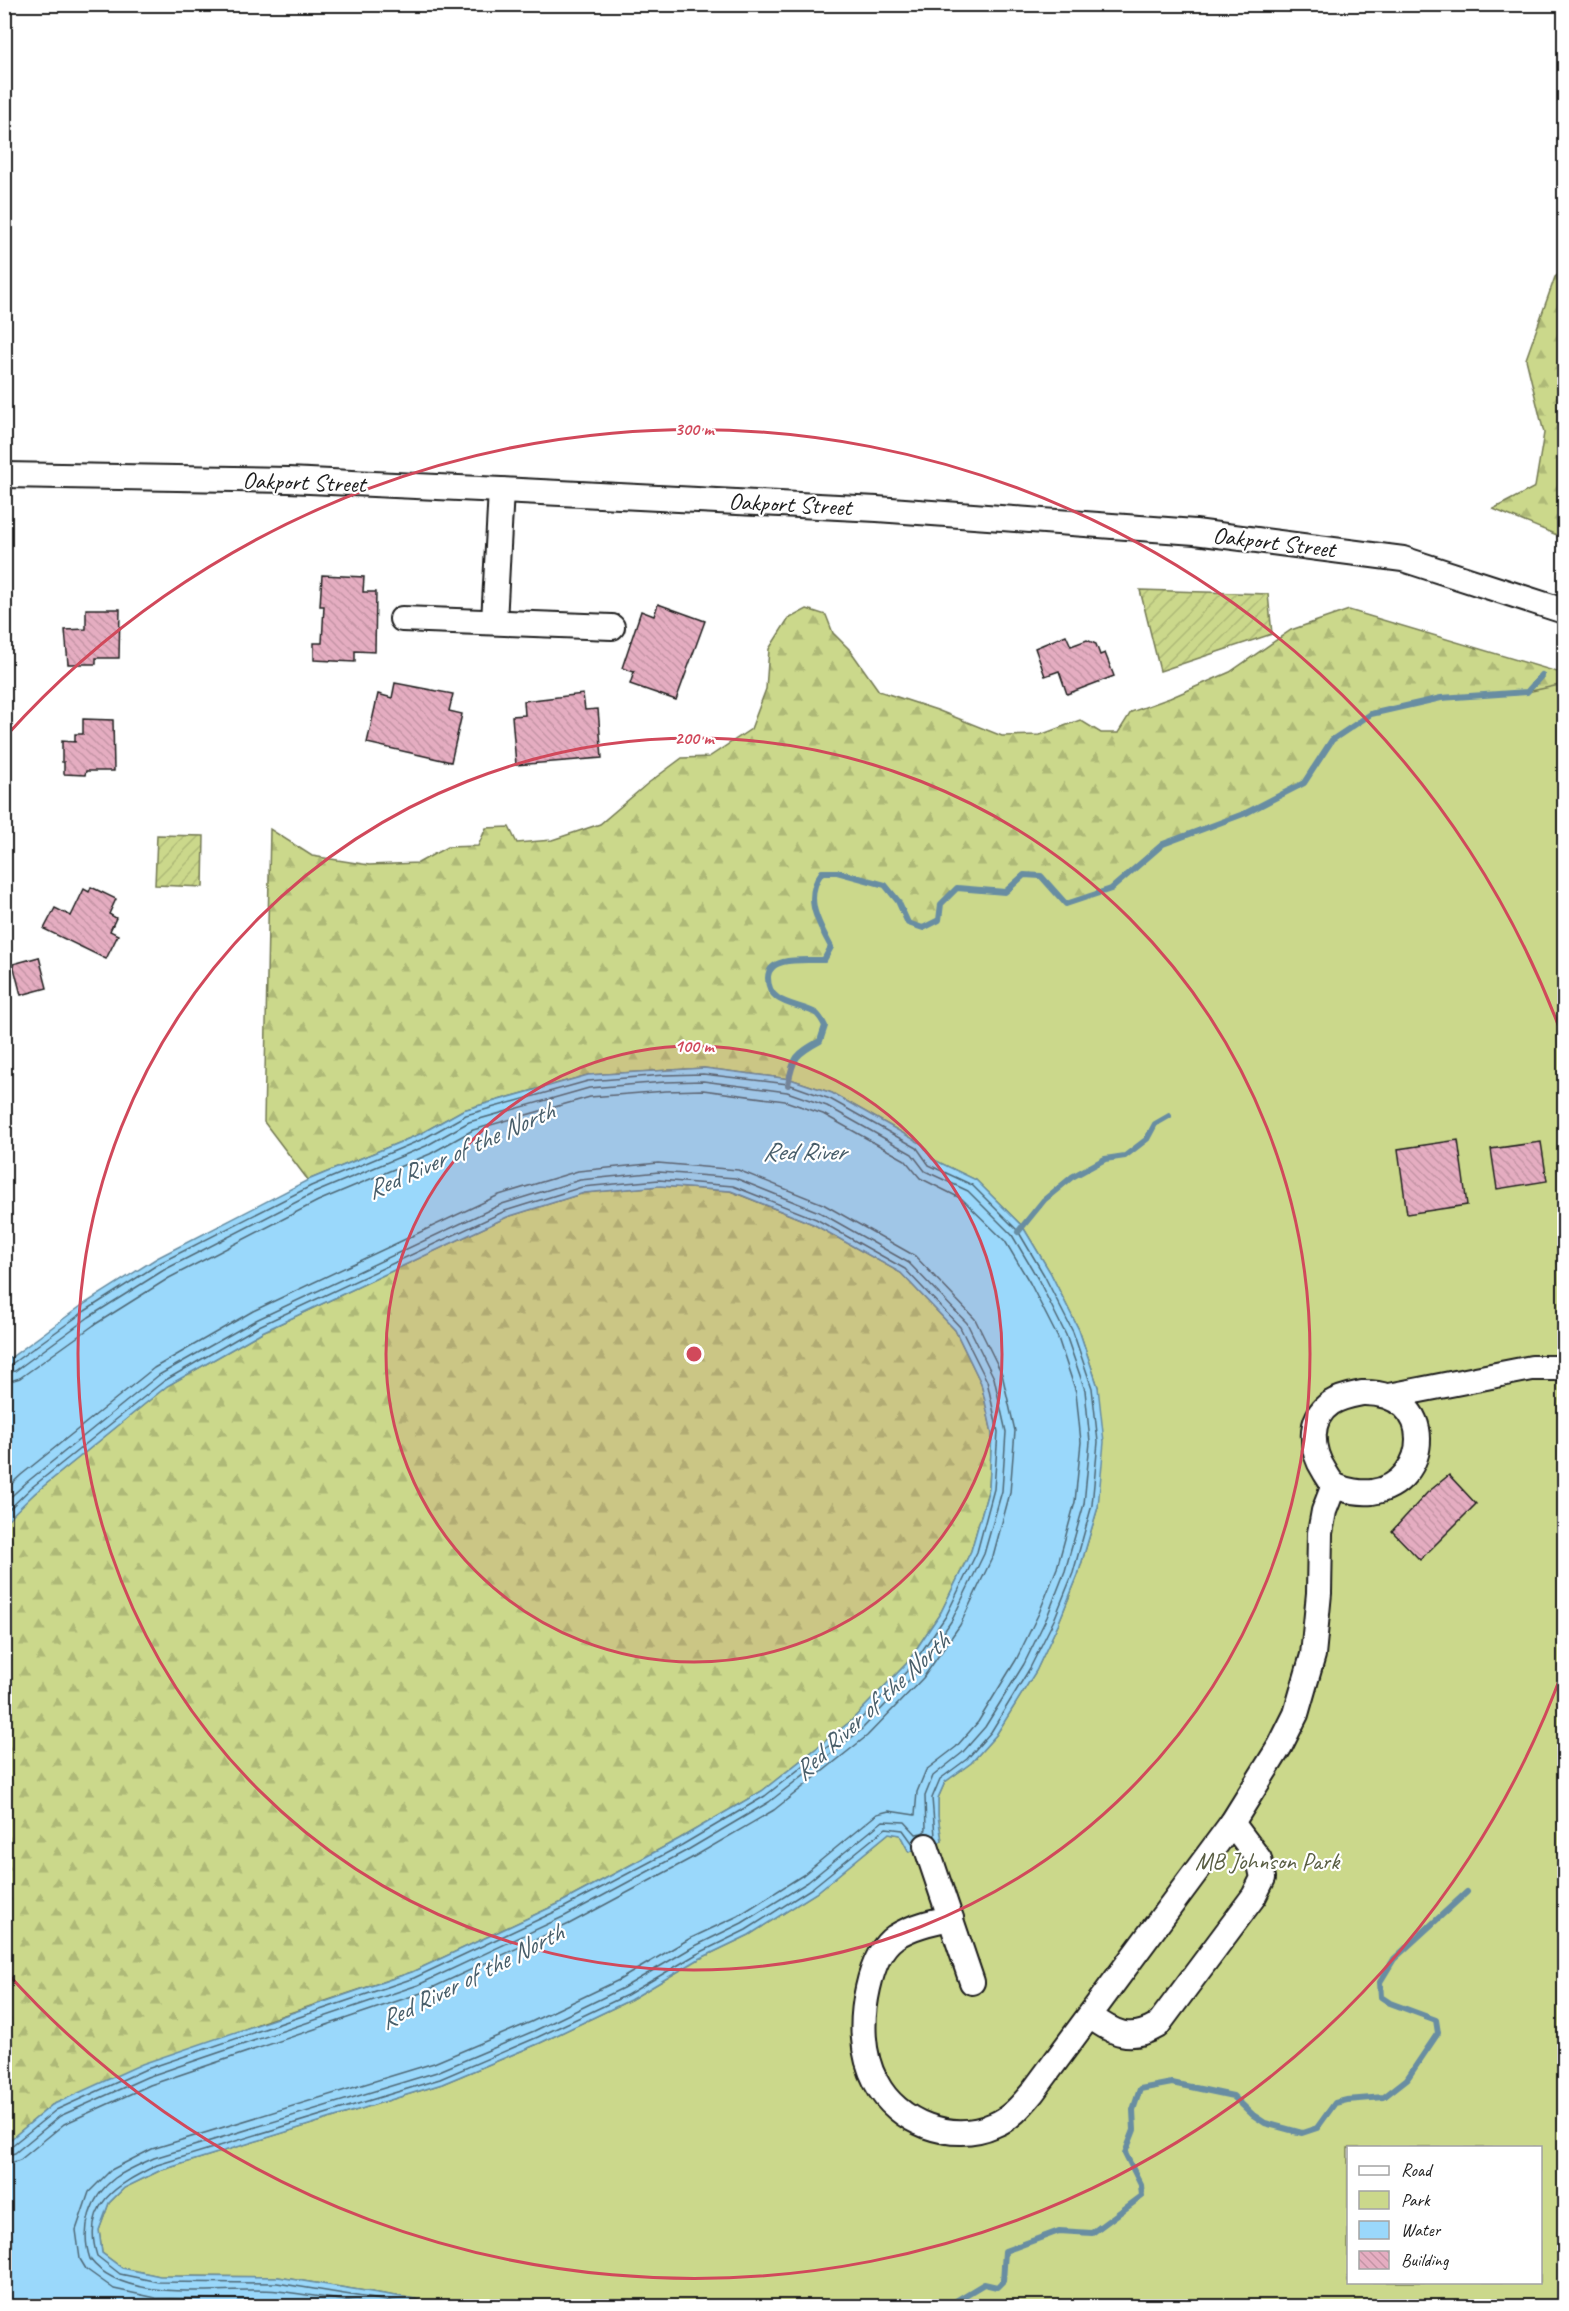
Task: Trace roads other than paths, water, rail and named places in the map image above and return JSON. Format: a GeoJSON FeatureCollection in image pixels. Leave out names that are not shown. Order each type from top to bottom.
{"type":"FeatureCollection","features":[{"type":"Feature","properties":{"kind":"street","name":"Oakport Street"},"geometry":{"type":"LineString","coordinates":[[4,475],[288,480],[501,490],[877,508],[1195,532],[1403,559],[1564,611]]}},
{"type":"Feature","properties":{"kind":"street"},"geometry":{"type":"LineString","coordinates":[[494,622],[501,490]]}},
{"type":"Feature","properties":{"kind":"street"},"geometry":{"type":"LineString","coordinates":[[402,619],[612,627]]}},
{"type":"Feature","properties":{"kind":"street"},"geometry":{"type":"LineString","coordinates":[[1389,1396],[1532,1368],[1564,1368]]}},
{"type":"Feature","properties":{"kind":"street"},"geometry":{"type":"LineString","coordinates":[[1377,1392],[1404,1403],[1413,1417],[1418,1433],[1417,1450],[1412,1466],[1401,1479],[1387,1488],[1371,1492],[1354,1491],[1334,1485],[1317,1461],[1313,1446],[1314,1430],[1320,1414],[1331,1403],[1362,1393],[1377,1392]]}},
{"type":"Feature","properties":{"kind":"street"},"geometry":{"type":"LineString","coordinates":[[951,1917],[916,1926],[894,1938],[881,1951],[866,1997],[864,2042],[868,2064],[876,2084],[908,2117],[935,2129],[977,2132],[996,2125],[1017,2111],[1232,1823],[1281,1746],[1296,1714],[1313,1655],[1317,1623],[1320,1533],[1324,1511],[1334,1485]]}},
{"type":"Feature","properties":{"kind":"street"},"geometry":{"type":"LineString","coordinates":[[1090,2016],[1110,2031],[1125,2034],[1143,2034],[1156,2026],[1254,1896],[1263,1878],[1259,1859],[1232,1823]]}},
{"type":"Feature","properties":{"kind":"street"},"geometry":{"type":"LineString","coordinates":[[926,1846],[972,1982]]}},
{"type":"Feature","properties":{"kind":"water","name":"Red River"},"geometry":{"type":"Polygon","coordinates":[[[704,1068],[790,1079],[832,1093],[922,1144],[932,1159],[976,1180],[1023,1227],[1050,1272],[1079,1330],[1098,1387],[1104,1442],[1098,1507],[1078,1575],[1036,1671],[996,1735],[971,1763],[945,1782],[938,1798],[942,1841],[909,1852],[900,1835],[889,1833],[816,1893],[749,1935],[699,1959],[630,2000],[540,2043],[442,2084],[159,2171],[124,2188],[109,2203],[99,2230],[102,2253],[122,2268],[160,2276],[278,2277],[415,2299],[433,2306],[5,2306],[5,2144],[52,2105],[142,2064],[412,1972],[558,1904],[679,1839],[762,1791],[851,1721],[907,1663],[941,1612],[971,1551],[989,1488],[992,1433],[981,1383],[955,1330],[901,1273],[813,1224],[731,1191],[660,1186],[584,1193],[507,1217],[262,1332],[167,1386],[35,1493],[5,1522],[5,1362],[81,1306],[157,1258],[308,1180],[420,1134],[463,1110],[588,1075],[704,1068]]]}},
{"type":"Feature","properties":{"kind":"waterway"},"geometry":{"type":"LineString","coordinates":[[788,1085],[797,1057],[820,1041],[825,1026],[817,1014],[779,999],[773,994],[768,978],[774,966],[782,962],[824,960],[831,947],[814,910],[814,891],[822,872],[837,872],[885,885],[898,901],[908,923],[923,928],[939,920],[941,904],[957,888],[1005,892],[1024,875],[1041,876],[1066,904],[1111,889],[1163,844],[1246,813],[1304,783],[1332,740],[1371,714],[1441,698],[1527,692],[1542,675]]}},
{"type":"Feature","properties":{"kind":"waterway"},"geometry":{"type":"LineString","coordinates":[[1018,1232],[1044,1200],[1072,1177],[1105,1159],[1125,1156],[1147,1139],[1155,1124],[1169,1116]]}},
{"type":"Feature","properties":{"kind":"waterway"},"geometry":{"type":"LineString","coordinates":[[940,2306],[954,2302],[984,2284],[997,2287],[1003,2281],[1005,2251],[1059,2231],[1092,2233],[1142,2196],[1141,2185],[1125,2153],[1134,2130],[1133,2110],[1140,2089],[1172,2083],[1233,2096],[1265,2123],[1302,2133],[1317,2128],[1335,2103],[1384,2097],[1407,2079],[1438,2033],[1436,2020],[1390,2003],[1381,1997],[1380,1982],[1394,1959],[1467,1892]]}},
{"type":"Feature","properties":{"kind":"water label","name":"Red River of the North"},"geometry":{"type":"Point","coordinates":[460,1150]}},
{"type":"Feature","properties":{"kind":"water label","name":"Red River of the North"},"geometry":{"type":"Point","coordinates":[871,1706]}},
{"type":"Feature","properties":{"kind":"water label","name":"Red River of the North"},"geometry":{"type":"Point","coordinates":[471,1976]}},
{"type":"Feature","properties":{"kind":"park label","name":"MB Johnson Park"},"geometry":{"type":"Point","coordinates":[1267,1861]}}]}
